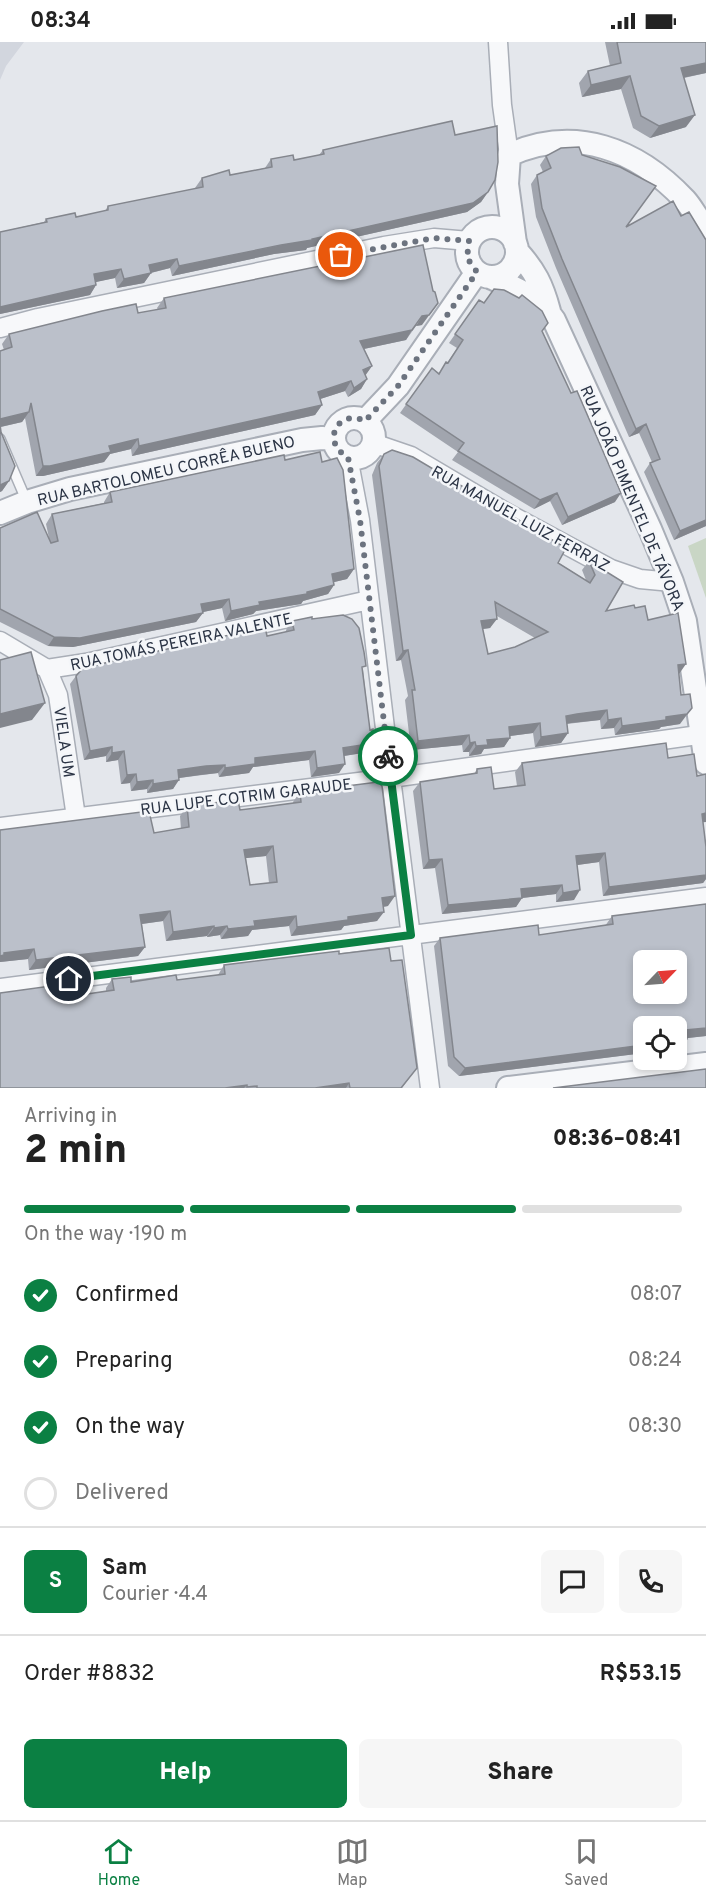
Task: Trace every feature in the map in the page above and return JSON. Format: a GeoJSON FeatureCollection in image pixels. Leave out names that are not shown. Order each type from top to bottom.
{"type":"FeatureCollection","features":[{"type":"Feature","properties":{"kind":"street"},"geometry":{"type":"LineString","coordinates":[[498,42],[502,105],[509,155],[507,183],[516,259],[513,266],[500,276],[484,275],[467,258],[475,235],[507,183]]}},
{"type":"Feature","properties":{"kind":"street"},"geometry":{"type":"LineString","coordinates":[[509,155],[547,143],[590,143],[610,148],[630,157],[661,178],[686,201],[706,231]]}},
{"type":"Feature","properties":{"kind":"street"},"geometry":{"type":"LineString","coordinates":[[0,328],[38,318],[384,246],[434,238],[475,235],[489,227],[497,228],[511,236],[516,247]]}},
{"type":"Feature","properties":{"kind":"street","name":"RUA JOÃO PIMENTEL DE TÁVORA"},"geometry":{"type":"LineString","coordinates":[[516,247],[542,285],[549,311],[562,334],[672,582],[685,621],[704,734],[706,763]]}},
{"type":"Feature","properties":{"kind":"street"},"geometry":{"type":"LineString","coordinates":[[365,421],[398,386],[484,275]]}},
{"type":"Feature","properties":{"kind":"street","name":"RUA JOÃO PIMENTEL DE TÁVORA"},"geometry":{"type":"LineString","coordinates":[[484,275],[517,289],[549,311]]}},
{"type":"Feature","properties":{"kind":"street"},"geometry":{"type":"LineString","coordinates":[[353,417],[365,421],[373,430],[373,443],[366,454],[361,457],[348,457],[338,450],[334,432],[341,422],[353,417]]}},
{"type":"Feature","properties":{"kind":"street","name":"RUA BARTOLOMEU CORRÊA BUENO"},"geometry":{"type":"LineString","coordinates":[[0,513],[27,501],[70,489],[302,440],[334,439]]}},
{"type":"Feature","properties":{"kind":"street","name":"RUA MANUEL LUIZ FERRAZ"},"geometry":{"type":"LineString","coordinates":[[373,443],[411,456],[611,569],[640,579],[672,582]]}},
{"type":"Feature","properties":{"kind":"street"},"geometry":{"type":"LineString","coordinates":[[348,457],[360,520],[430,1088]]}},
{"type":"Feature","properties":{"kind":"street","name":"RUA TOMÁS PEREIRA VALENTE"},"geometry":{"type":"LineString","coordinates":[[0,641],[47,669],[98,660],[369,600]]}},
{"type":"Feature","properties":{"kind":"street","name":"VIELA UM"},"geometry":{"type":"LineString","coordinates":[[47,669],[58,694],[76,818]]}},
{"type":"Feature","properties":{"kind":"street","name":"RUA LUPE COTRIM GARAUDE"},"geometry":{"type":"LineString","coordinates":[[0,827],[391,778],[704,734]]}},
{"type":"Feature","properties":{"kind":"street"},"geometry":{"type":"LineString","coordinates":[[0,988],[706,897]]}},
{"type":"Feature","properties":{"kind":"street"},"geometry":{"type":"LineString","coordinates":[[508,1088],[706,1064]]}},
{"type":"Feature","properties":{"kind":"lane"},"geometry":{"type":"LineString","coordinates":[[0,439],[27,501]]}},
{"type":"Feature","properties":{"kind":"shaded area"},"geometry":{"type":"Polygon","coordinates":[[[0,42],[24,42],[6,66],[0,80],[0,42]]]}},
{"type":"Feature","properties":{"kind":"green space"},"geometry":{"type":"Polygon","coordinates":[[[706,538],[706,598],[688,546],[706,538]]]}},
{"type":"Feature","properties":{"kind":"building"},"geometry":{"type":"Polygon","coordinates":[[[617,42],[706,42],[706,63],[681,68],[695,115],[659,126],[641,116],[630,76],[591,85],[588,71],[621,63],[617,42]]]}},
{"type":"Feature","properties":{"kind":"building"},"geometry":{"type":"Polygon","coordinates":[[[452,121],[455,135],[497,126],[498,162],[495,180],[488,192],[473,203],[312,240],[179,266],[177,259],[149,265],[151,273],[124,279],[121,269],[94,274],[96,285],[0,307],[0,232],[47,222],[46,219],[75,213],[76,217],[108,210],[108,206],[203,187],[202,178],[229,170],[230,175],[272,167],[271,159],[293,155],[294,160],[324,154],[323,150],[452,121]]]}},
{"type":"Feature","properties":{"kind":"building"},"geometry":{"type":"Polygon","coordinates":[[[579,147],[582,155],[620,167],[656,186],[626,227],[673,201],[681,216],[689,212],[706,240],[706,520],[680,531],[650,463],[660,459],[646,424],[636,429],[542,208],[537,175],[551,168],[546,156],[561,148],[579,147]]]}},
{"type":"Feature","properties":{"kind":"building"},"geometry":{"type":"Polygon","coordinates":[[[423,245],[433,291],[438,303],[429,315],[422,316],[412,330],[360,341],[372,366],[363,370],[367,379],[354,388],[351,381],[318,392],[322,405],[139,446],[138,439],[109,446],[111,452],[50,466],[43,466],[31,403],[29,412],[0,419],[0,351],[12,347],[9,334],[136,304],[138,313],[166,308],[164,298],[423,245]]]}},
{"type":"Feature","properties":{"kind":"building"},"geometry":{"type":"Polygon","coordinates":[[[494,289],[504,290],[519,298],[522,295],[542,311],[548,323],[542,331],[571,393],[577,391],[621,493],[568,517],[557,493],[540,500],[458,451],[464,443],[406,404],[432,368],[439,374],[446,362],[448,363],[463,340],[455,334],[479,300],[484,303],[494,289]]]}},
{"type":"Feature","properties":{"kind":"building"},"geometry":{"type":"Polygon","coordinates":[[[0,424],[15,466],[9,481],[0,485],[0,424]]]}},
{"type":"Feature","properties":{"kind":"building"},"geometry":{"type":"Polygon","coordinates":[[[392,450],[413,457],[566,548],[558,563],[590,583],[595,575],[589,561],[623,582],[606,611],[634,605],[635,608],[645,606],[648,620],[678,613],[686,664],[678,665],[681,695],[690,694],[692,708],[687,714],[666,717],[666,720],[622,726],[621,718],[608,720],[607,710],[566,716],[568,733],[541,737],[540,723],[509,727],[510,738],[487,740],[488,745],[476,746],[475,742],[470,743],[469,735],[418,741],[412,690],[415,690],[408,650],[403,651],[379,466],[384,454],[392,450]],[[495,602],[497,619],[481,621],[488,654],[515,647],[548,632],[495,602]]]}},
{"type":"Feature","properties":{"kind":"building"},"geometry":{"type":"Polygon","coordinates":[[[320,452],[322,462],[337,458],[343,470],[354,569],[332,574],[334,585],[307,592],[307,594],[259,602],[260,605],[231,611],[229,599],[201,604],[203,613],[80,638],[54,637],[0,609],[0,528],[37,512],[51,543],[58,541],[52,514],[112,502],[110,492],[284,455],[285,460],[320,452]]]}},
{"type":"Feature","properties":{"kind":"building"},"geometry":{"type":"Polygon","coordinates":[[[343,615],[352,619],[359,628],[366,666],[362,667],[370,730],[373,729],[375,743],[343,748],[345,764],[317,768],[315,751],[255,758],[255,764],[225,768],[225,765],[206,766],[178,770],[179,780],[153,784],[153,780],[137,782],[136,774],[127,775],[124,751],[112,753],[112,747],[90,751],[76,676],[83,668],[265,627],[267,636],[294,630],[292,621],[343,615]]]}},
{"type":"Feature","properties":{"kind":"building"},"geometry":{"type":"Polygon","coordinates":[[[31,652],[45,703],[0,714],[0,660],[31,652]]]}},
{"type":"Feature","properties":{"kind":"building"},"geometry":{"type":"Polygon","coordinates":[[[666,743],[668,758],[694,754],[697,776],[706,774],[706,813],[702,814],[706,847],[706,875],[609,887],[605,853],[576,856],[580,890],[563,893],[562,885],[521,889],[522,898],[448,905],[442,859],[429,860],[420,782],[477,773],[477,769],[491,767],[494,789],[525,785],[522,763],[666,743]]]}},
{"type":"Feature","properties":{"kind":"building"},"geometry":{"type":"Polygon","coordinates":[[[378,782],[382,786],[395,896],[382,898],[384,912],[297,927],[296,916],[254,921],[255,926],[228,929],[227,926],[214,928],[214,926],[173,932],[170,911],[140,915],[145,947],[36,960],[34,949],[4,953],[0,956],[0,830],[149,811],[154,833],[189,827],[187,806],[238,800],[240,810],[301,802],[300,792],[378,782]],[[273,846],[244,850],[250,885],[277,882],[273,846]]]}},
{"type":"Feature","properties":{"kind":"building"},"geometry":{"type":"Polygon","coordinates":[[[706,904],[706,1028],[687,1030],[687,1016],[633,1016],[633,1046],[465,1068],[454,1057],[440,938],[538,925],[539,935],[613,924],[612,916],[706,904]]]}},
{"type":"Feature","properties":{"kind":"building"},"geometry":{"type":"Polygon","coordinates":[[[389,948],[391,961],[402,960],[417,1068],[401,1088],[350,1088],[349,1083],[315,1088],[257,1088],[257,1086],[247,1087],[247,1085],[225,1088],[0,1088],[0,993],[65,984],[67,997],[114,990],[112,979],[131,977],[131,982],[176,975],[177,980],[225,974],[224,965],[339,951],[339,954],[389,948]]]}},
{"type":"Feature","properties":{"kind":"building"},"geometry":{"type":"Polygon","coordinates":[[[706,1069],[706,1088],[553,1088],[706,1069]]]}},
{"type":"Feature","properties":{"kind":"way so far"},"geometry":{"type":"LineString","coordinates":[[341,255],[434,238],[469,241],[467,258],[477,272],[398,386],[365,421],[353,417],[346,419],[334,432],[335,445],[343,455],[348,457],[360,520],[388,756]]}},
{"type":"Feature","properties":{"kind":"route"},"geometry":{"type":"LineString","coordinates":[[69,979],[411,935],[388,756]]}}]}
